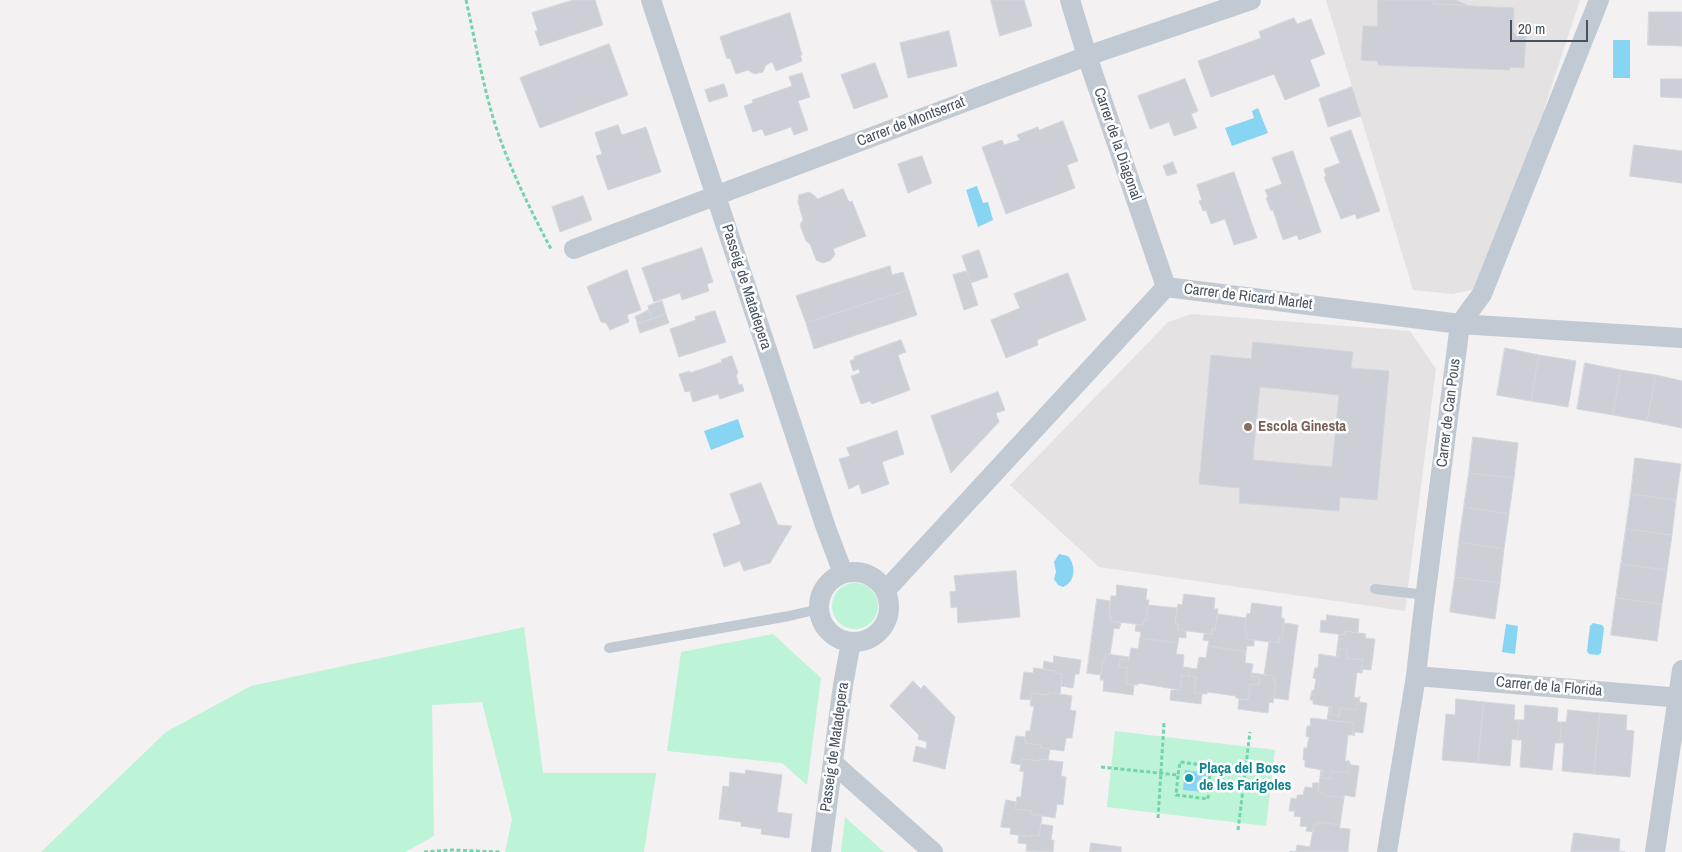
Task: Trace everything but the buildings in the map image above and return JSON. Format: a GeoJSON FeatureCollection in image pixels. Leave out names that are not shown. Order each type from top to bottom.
{"type":"FeatureCollection","features":[{"type":"Feature","properties":{"kind":"street","name":"Passeig de Matadepera"},"geometry":{"type":"LineString","coordinates":[[651,0],[826,528],[843,573]]}},
{"type":"Feature","properties":{"kind":"street","name":"Carrer de la Diagonal"},"geometry":{"type":"LineString","coordinates":[[1070,0],[1087,56],[1166,287]]}},
{"type":"Feature","properties":{"kind":"street","name":"Carrer de Montserrat"},"geometry":{"type":"LineString","coordinates":[[574,249],[1087,56],[1251,0]]}},
{"type":"Feature","properties":{"kind":"street","name":"Carrer de Can Pous"},"geometry":{"type":"LineString","coordinates":[[1387,852],[1416,676],[1460,324],[1482,294],[1599,0]]}},
{"type":"Feature","properties":{"kind":"street","name":"Carrer de Ricard Marlet"},"geometry":{"type":"LineString","coordinates":[[885,591],[1166,287],[1460,324],[1682,338]]}},
{"type":"Feature","properties":{"kind":"street"},"geometry":{"type":"LineString","coordinates":[[860,572],[868,574],[881,584],[885,591],[889,609],[887,618],[883,626],[869,638],[851,642],[832,634],[823,623],[819,609],[819,599],[827,583],[835,577],[843,573],[860,572]]}},
{"type":"Feature","properties":{"kind":"street","name":"Passeig de Matadepera"},"geometry":{"type":"LineString","coordinates":[[821,852],[843,685],[851,642]]}},
{"type":"Feature","properties":{"kind":"street"},"geometry":{"type":"LineString","coordinates":[[1655,852],[1680,698],[1682,670]]}},
{"type":"Feature","properties":{"kind":"street","name":"Carrer de la Florida"},"geometry":{"type":"LineString","coordinates":[[1416,676],[1680,698]]}},
{"type":"Feature","properties":{"kind":"street"},"geometry":{"type":"LineString","coordinates":[[833,763],[933,852]]}},
{"type":"Feature","properties":{"kind":"lane"},"geometry":{"type":"LineString","coordinates":[[1375,589],[1426,596]]}},
{"type":"Feature","properties":{"kind":"lane"},"geometry":{"type":"LineString","coordinates":[[609,648],[819,609]]}},
{"type":"Feature","properties":{"kind":"path"},"geometry":{"type":"LineString","coordinates":[[466,0],[488,99],[504,148],[531,210],[554,254],[574,249]]}},
{"type":"Feature","properties":{"kind":"path"},"geometry":{"type":"LineString","coordinates":[[1158,818],[1164,723]]}},
{"type":"Feature","properties":{"kind":"path"},"geometry":{"type":"LineString","coordinates":[[1238,830],[1250,732]]}},
{"type":"Feature","properties":{"kind":"path"},"geometry":{"type":"LineString","coordinates":[[1180,762],[1210,766],[1208,799],[1176,794],[1178,774],[1180,762]]}},
{"type":"Feature","properties":{"kind":"path"},"geometry":{"type":"LineString","coordinates":[[1101,767],[1178,774]]}},
{"type":"Feature","properties":{"kind":"path"},"geometry":{"type":"LineString","coordinates":[[1209,782],[1244,786]]}},
{"type":"Feature","properties":{"kind":"path"},"geometry":{"type":"LineString","coordinates":[[424,852],[452,850],[501,852]]}},
{"type":"Feature","properties":{"kind":"shaded area"},"geometry":{"type":"Polygon","coordinates":[[[1326,0],[1580,0],[1531,149],[1477,289],[1452,294],[1413,290],[1326,0]]]}},
{"type":"Feature","properties":{"kind":"shaded area","name":"Escola Ginesta"},"geometry":{"type":"Polygon","coordinates":[[[1192,314],[1410,331],[1436,369],[1405,611],[1099,567],[1010,485],[1168,322],[1192,314]]]}},
{"type":"Feature","properties":{"kind":"green space"},"geometry":{"type":"Polygon","coordinates":[[[855,583],[868,587],[874,593],[878,606],[874,619],[868,625],[855,629],[842,625],[836,619],[832,606],[836,593],[842,587],[855,583]]]}},
{"type":"Feature","properties":{"kind":"green space"},"geometry":{"type":"Polygon","coordinates":[[[524,627],[543,773],[656,773],[644,852],[505,852],[512,819],[482,702],[432,705],[434,836],[405,852],[41,852],[166,732],[251,686],[524,627]]]}},
{"type":"Feature","properties":{"kind":"green space"},"geometry":{"type":"Polygon","coordinates":[[[773,634],[821,678],[807,785],[782,763],[667,751],[681,652],[773,634]]]}},
{"type":"Feature","properties":{"kind":"green space"},"geometry":{"type":"Polygon","coordinates":[[[1115,731],[1275,750],[1266,826],[1107,807],[1115,731]]]}},
{"type":"Feature","properties":{"kind":"green space"},"geometry":{"type":"Polygon","coordinates":[[[845,817],[884,852],[841,852],[845,817]]]}},
{"type":"Feature","properties":{"kind":"water"},"geometry":{"type":"Polygon","coordinates":[[[1613,40],[1630,40],[1630,78],[1613,78],[1613,40]]]}},
{"type":"Feature","properties":{"kind":"water"},"geometry":{"type":"Polygon","coordinates":[[[1258,108],[1268,133],[1232,146],[1225,128],[1254,118],[1252,111],[1258,108]]]}},
{"type":"Feature","properties":{"kind":"water"},"geometry":{"type":"Polygon","coordinates":[[[977,186],[983,203],[988,202],[993,220],[978,227],[966,190],[977,186]]]}},
{"type":"Feature","properties":{"kind":"water"},"geometry":{"type":"Polygon","coordinates":[[[738,419],[744,437],[711,450],[704,431],[738,419]]]}},
{"type":"Feature","properties":{"kind":"water"},"geometry":{"type":"Polygon","coordinates":[[[1059,554],[1068,556],[1073,568],[1070,581],[1063,587],[1058,585],[1054,579],[1056,572],[1054,562],[1059,554]]]}},
{"type":"Feature","properties":{"kind":"water"},"geometry":{"type":"Polygon","coordinates":[[[1593,623],[1602,625],[1604,628],[1601,653],[1598,655],[1589,654],[1587,651],[1590,626],[1593,623]]]}},
{"type":"Feature","properties":{"kind":"water"},"geometry":{"type":"Polygon","coordinates":[[[1506,624],[1518,626],[1515,654],[1502,652],[1506,624]]]}},
{"type":"Feature","properties":{"kind":"water"},"geometry":{"type":"Polygon","coordinates":[[[1185,770],[1206,773],[1205,792],[1183,790],[1185,770]]]}},
{"type":"Feature","properties":{"kind":"place","name":"Escola Ginesta"},"geometry":{"type":"Point","coordinates":[1248,427]}},
{"type":"Feature","properties":{"kind":"place","name":"Plaça del Bosc de les Farigoles"},"geometry":{"type":"Point","coordinates":[1189,778]}}]}
